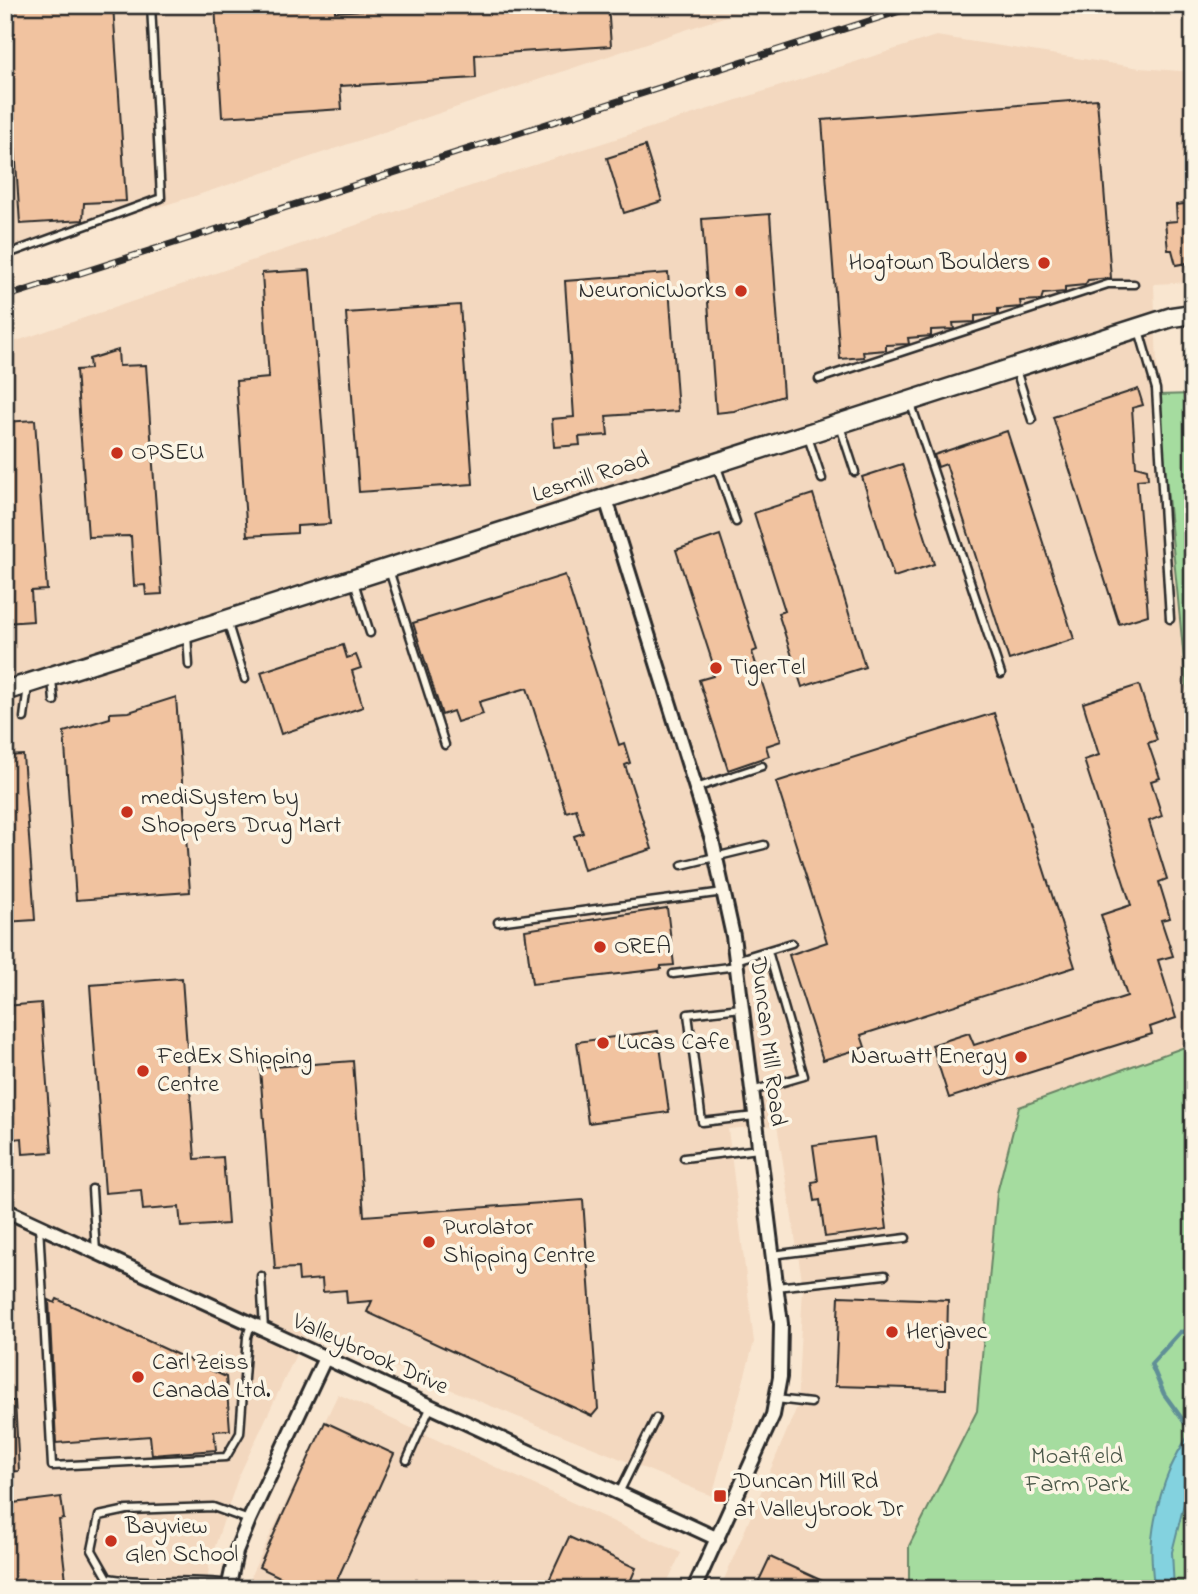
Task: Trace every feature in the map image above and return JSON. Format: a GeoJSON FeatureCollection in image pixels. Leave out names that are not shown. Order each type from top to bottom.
{"type":"FeatureCollection","features":[{"type":"Feature","properties":{"kind":"street","name":"Lesmill Road"},"geometry":{"type":"LineString","coordinates":[[5,691],[1138,329],[1193,314]]}},
{"type":"Feature","properties":{"kind":"street","name":"Duncan Mill Road"},"geometry":{"type":"LineString","coordinates":[[606,499],[696,788],[724,892],[742,1008],[781,1324],[774,1415],[695,1589]]}},
{"type":"Feature","properties":{"kind":"street","name":"Valleybrook Drive"},"geometry":{"type":"LineString","coordinates":[[5,1210],[718,1539]]}},
{"type":"Feature","properties":{"kind":"street"},"geometry":{"type":"LineString","coordinates":[[228,1586],[236,1552],[249,1520],[325,1358]]}},
{"type":"Feature","properties":{"kind":"lane"},"geometry":{"type":"LineString","coordinates":[[5,255],[161,198],[151,5]]}},
{"type":"Feature","properties":{"kind":"lane"},"geometry":{"type":"LineString","coordinates":[[819,379],[1108,284],[1134,284]]}},
{"type":"Feature","properties":{"kind":"lane"},"geometry":{"type":"LineString","coordinates":[[1138,329],[1156,389],[1170,619]]}},
{"type":"Feature","properties":{"kind":"lane"},"geometry":{"type":"LineString","coordinates":[[1015,369],[1032,420]]}},
{"type":"Feature","properties":{"kind":"lane"},"geometry":{"type":"LineString","coordinates":[[910,402],[1001,674]]}},
{"type":"Feature","properties":{"kind":"lane"},"geometry":{"type":"LineString","coordinates":[[839,425],[855,472]]}},
{"type":"Feature","properties":{"kind":"lane"},"geometry":{"type":"LineString","coordinates":[[807,435],[822,480]]}},
{"type":"Feature","properties":{"kind":"lane"},"geometry":{"type":"LineString","coordinates":[[716,464],[736,522]]}},
{"type":"Feature","properties":{"kind":"lane"},"geometry":{"type":"LineString","coordinates":[[389,569],[445,746]]}},
{"type":"Feature","properties":{"kind":"lane"},"geometry":{"type":"LineString","coordinates":[[354,580],[370,633]]}},
{"type":"Feature","properties":{"kind":"lane"},"geometry":{"type":"LineString","coordinates":[[228,621],[245,679]]}},
{"type":"Feature","properties":{"kind":"lane"},"geometry":{"type":"LineString","coordinates":[[187,633],[189,665]]}},
{"type":"Feature","properties":{"kind":"lane"},"geometry":{"type":"LineString","coordinates":[[52,676],[54,701]]}},
{"type":"Feature","properties":{"kind":"lane"},"geometry":{"type":"LineString","coordinates":[[24,718],[28,683]]}},
{"type":"Feature","properties":{"kind":"lane"},"geometry":{"type":"LineString","coordinates":[[696,788],[762,766]]}},
{"type":"Feature","properties":{"kind":"lane"},"geometry":{"type":"LineString","coordinates":[[682,865],[716,859],[764,845]]}},
{"type":"Feature","properties":{"kind":"lane"},"geometry":{"type":"LineString","coordinates":[[498,922],[724,892]]}},
{"type":"Feature","properties":{"kind":"lane"},"geometry":{"type":"LineString","coordinates":[[673,974],[736,963],[792,943]]}},
{"type":"Feature","properties":{"kind":"lane"},"geometry":{"type":"LineString","coordinates":[[752,1091],[804,1076],[768,951]]}},
{"type":"Feature","properties":{"kind":"lane"},"geometry":{"type":"LineString","coordinates":[[742,1008],[688,1014],[702,1122],[755,1115]]}},
{"type":"Feature","properties":{"kind":"lane"},"geometry":{"type":"LineString","coordinates":[[684,1158],[759,1149]]}},
{"type":"Feature","properties":{"kind":"lane"},"geometry":{"type":"LineString","coordinates":[[92,1189],[96,1252]]}},
{"type":"Feature","properties":{"kind":"lane"},"geometry":{"type":"LineString","coordinates":[[39,1225],[52,1466],[226,1457],[240,1433],[247,1338],[251,1324]]}},
{"type":"Feature","properties":{"kind":"lane"},"geometry":{"type":"LineString","coordinates":[[772,1255],[906,1238]]}},
{"type":"Feature","properties":{"kind":"lane"},"geometry":{"type":"LineString","coordinates":[[776,1287],[885,1275]]}},
{"type":"Feature","properties":{"kind":"lane"},"geometry":{"type":"LineString","coordinates":[[261,1276],[264,1330]]}},
{"type":"Feature","properties":{"kind":"lane"},"geometry":{"type":"LineString","coordinates":[[776,1399],[811,1403]]}},
{"type":"Feature","properties":{"kind":"lane"},"geometry":{"type":"LineString","coordinates":[[407,1460],[431,1406]]}},
{"type":"Feature","properties":{"kind":"lane"},"geometry":{"type":"LineString","coordinates":[[619,1493],[656,1418]]}},
{"type":"Feature","properties":{"kind":"lane"},"geometry":{"type":"LineString","coordinates":[[228,1586],[182,1580],[135,1583],[108,1578],[92,1550],[99,1517],[127,1510],[213,1507],[249,1520]]}},
{"type":"Feature","properties":{"kind":"shaded area"},"geometry":{"type":"Polygon","coordinates":[[[5,5],[759,5],[195,196],[5,253],[5,5]]]}},
{"type":"Feature","properties":{"kind":"shaded area"},"geometry":{"type":"Polygon","coordinates":[[[936,36],[1140,68],[1193,72],[1193,282],[1154,284],[1158,395],[1193,752],[1193,1044],[1019,1107],[997,1193],[977,1411],[909,1546],[909,1589],[720,1589],[797,1407],[803,1286],[777,1125],[728,1129],[754,1342],[712,1496],[307,1331],[238,1478],[210,1561],[206,1589],[5,1589],[5,345],[500,176],[936,36]]]}},
{"type":"Feature","properties":{"kind":"shaded area"},"geometry":{"type":"Polygon","coordinates":[[[338,1394],[681,1553],[664,1589],[250,1589],[252,1573],[338,1394]]]}},
{"type":"Feature","properties":{"kind":"green space"},"geometry":{"type":"Polygon","coordinates":[[[1193,394],[1193,752],[1158,395],[1193,394]]]}},
{"type":"Feature","properties":{"kind":"green space","name":"Moatfield Farm Park"},"geometry":{"type":"Polygon","coordinates":[[[1193,1044],[1193,1589],[909,1589],[909,1546],[977,1411],[997,1193],[1019,1107],[1193,1044]]]}},
{"type":"Feature","properties":{"kind":"water"},"geometry":{"type":"Polygon","coordinates":[[[1193,1430],[1193,1482],[1184,1504],[1172,1552],[1174,1589],[1154,1589],[1151,1545],[1157,1510],[1171,1467],[1193,1430]]]}},
{"type":"Feature","properties":{"kind":"building"},"geometry":{"type":"Polygon","coordinates":[[[6,5],[113,5],[126,201],[84,203],[83,220],[20,224],[8,39],[5,39],[6,5]]]}},
{"type":"Feature","properties":{"kind":"building"},"geometry":{"type":"Polygon","coordinates":[[[215,5],[335,5],[335,12],[443,5],[608,5],[611,46],[475,55],[476,78],[340,86],[342,109],[222,117],[215,5]]]}},
{"type":"Feature","properties":{"kind":"building"},"geometry":{"type":"Polygon","coordinates":[[[1097,99],[1111,278],[1088,280],[1085,285],[1065,287],[1065,292],[1043,294],[1041,300],[1020,301],[1021,307],[998,309],[998,314],[975,316],[975,322],[953,323],[954,329],[931,330],[931,336],[908,338],[909,344],[886,345],[886,350],[863,352],[864,357],[840,359],[822,120],[1097,99]]]}},
{"type":"Feature","properties":{"kind":"building"},"geometry":{"type":"Polygon","coordinates":[[[645,146],[662,201],[624,213],[607,158],[645,146]]]}},
{"type":"Feature","properties":{"kind":"building"},"geometry":{"type":"Polygon","coordinates":[[[1193,203],[1193,262],[1176,265],[1172,250],[1168,250],[1165,222],[1177,221],[1176,205],[1193,203]]]}},
{"type":"Feature","properties":{"kind":"building","name":"NeuronicWorks"},"geometry":{"type":"Polygon","coordinates":[[[770,214],[783,396],[734,411],[716,413],[702,219],[770,214]]]}},
{"type":"Feature","properties":{"kind":"building"},"geometry":{"type":"Polygon","coordinates":[[[310,270],[330,524],[297,526],[297,533],[247,536],[236,381],[269,378],[262,273],[310,270]]]}},
{"type":"Feature","properties":{"kind":"building"},"geometry":{"type":"Polygon","coordinates":[[[668,273],[678,411],[606,416],[608,435],[579,437],[580,445],[554,447],[552,419],[574,417],[565,281],[668,273]]]}},
{"type":"Feature","properties":{"kind":"building"},"geometry":{"type":"Polygon","coordinates":[[[460,305],[473,484],[359,492],[346,313],[460,305]]]}},
{"type":"Feature","properties":{"kind":"building","name":"OPSEU"},"geometry":{"type":"Polygon","coordinates":[[[118,350],[119,366],[146,365],[162,594],[146,595],[145,585],[134,586],[131,536],[88,537],[76,370],[90,369],[89,359],[118,350]]]}},
{"type":"Feature","properties":{"kind":"building"},"geometry":{"type":"Polygon","coordinates":[[[1138,389],[1143,405],[1132,408],[1136,466],[1147,469],[1148,479],[1137,480],[1148,615],[1119,624],[1053,417],[1138,389]]]}},
{"type":"Feature","properties":{"kind":"building"},"geometry":{"type":"Polygon","coordinates":[[[35,420],[47,590],[31,591],[33,621],[5,623],[5,422],[35,420]]]}},
{"type":"Feature","properties":{"kind":"building"},"geometry":{"type":"Polygon","coordinates":[[[1007,431],[1074,639],[1009,660],[946,464],[938,467],[934,455],[1007,431]]]}},
{"type":"Feature","properties":{"kind":"building"},"geometry":{"type":"Polygon","coordinates":[[[902,464],[934,564],[894,577],[862,477],[902,464]]]}},
{"type":"Feature","properties":{"kind":"building"},"geometry":{"type":"Polygon","coordinates":[[[813,494],[865,667],[802,687],[778,613],[785,611],[754,513],[813,494]]]}},
{"type":"Feature","properties":{"kind":"building"},"geometry":{"type":"Polygon","coordinates":[[[720,535],[757,650],[752,652],[781,741],[766,746],[769,756],[728,770],[699,680],[713,676],[710,665],[713,664],[676,550],[720,535]]]}},
{"type":"Feature","properties":{"kind":"building"},"geometry":{"type":"Polygon","coordinates":[[[565,575],[619,745],[624,743],[630,763],[625,765],[652,849],[584,870],[574,836],[583,833],[576,809],[566,812],[527,688],[479,702],[483,714],[457,722],[453,711],[442,715],[413,623],[565,575]]]}},
{"type":"Feature","properties":{"kind":"building"},"geometry":{"type":"Polygon","coordinates":[[[343,645],[347,658],[356,655],[361,668],[352,671],[363,707],[281,734],[261,672],[343,645]]]}},
{"type":"Feature","properties":{"kind":"building"},"geometry":{"type":"Polygon","coordinates":[[[1139,685],[1157,740],[1148,743],[1160,778],[1151,781],[1162,816],[1149,821],[1167,879],[1159,882],[1170,918],[1161,920],[1173,956],[1158,960],[1176,1018],[1150,1027],[1152,1034],[949,1098],[932,1045],[969,1033],[974,1045],[1127,996],[1101,915],[1131,905],[1084,760],[1099,755],[1083,703],[1139,685]]]}},
{"type":"Feature","properties":{"kind":"building","name":"mediSystem by Shoppers Drug Mart"},"geometry":{"type":"Polygon","coordinates":[[[176,697],[190,892],[76,900],[64,732],[110,718],[110,713],[129,712],[176,697]]]}},
{"type":"Feature","properties":{"kind":"building"},"geometry":{"type":"Polygon","coordinates":[[[994,713],[1075,967],[861,1035],[865,1047],[823,1060],[789,955],[827,942],[776,782],[994,713]]]}},
{"type":"Feature","properties":{"kind":"building"},"geometry":{"type":"Polygon","coordinates":[[[23,755],[35,920],[5,922],[5,756],[23,755]]]}},
{"type":"Feature","properties":{"kind":"building","name":"OREA"},"geometry":{"type":"Polygon","coordinates":[[[667,908],[674,965],[661,966],[661,969],[532,984],[525,930],[667,908]]]}},
{"type":"Feature","properties":{"kind":"building","name":"FedEx Shipping Centre"},"geometry":{"type":"Polygon","coordinates":[[[182,978],[195,1159],[223,1157],[228,1224],[181,1227],[179,1207],[143,1210],[141,1190],[105,1193],[90,985],[182,978]]]}},
{"type":"Feature","properties":{"kind":"building"},"geometry":{"type":"Polygon","coordinates":[[[41,1003],[52,1152],[23,1154],[22,1138],[5,1140],[5,1006],[41,1003]]]}},
{"type":"Feature","properties":{"kind":"building"},"geometry":{"type":"Polygon","coordinates":[[[658,1031],[669,1112],[588,1123],[577,1042],[658,1031]]]}},
{"type":"Feature","properties":{"kind":"building","name":"Purolator Shipping Centre"},"geometry":{"type":"Polygon","coordinates":[[[353,1061],[364,1216],[583,1200],[598,1409],[592,1416],[367,1312],[372,1301],[347,1303],[346,1290],[323,1292],[322,1279],[299,1281],[298,1268],[275,1269],[260,1068],[353,1061]]]}},
{"type":"Feature","properties":{"kind":"building"},"geometry":{"type":"Polygon","coordinates":[[[875,1137],[887,1229],[825,1237],[820,1200],[815,1201],[812,1182],[818,1181],[813,1145],[875,1137]]]}},
{"type":"Feature","properties":{"kind":"building"},"geometry":{"type":"Polygon","coordinates":[[[839,1296],[948,1300],[946,1389],[835,1386],[839,1296]]]}},
{"type":"Feature","properties":{"kind":"building","name":"Carl Zeiss Canada Ltd."},"geometry":{"type":"Polygon","coordinates":[[[57,1299],[226,1377],[230,1430],[214,1431],[216,1450],[152,1455],[150,1436],[56,1443],[49,1300],[55,1303],[57,1299]]]}},
{"type":"Feature","properties":{"kind":"building"},"geometry":{"type":"Polygon","coordinates":[[[5,1401],[15,1401],[19,1471],[5,1472],[5,1401]]]}},
{"type":"Feature","properties":{"kind":"building"},"geometry":{"type":"Polygon","coordinates":[[[325,1422],[394,1454],[333,1589],[305,1589],[259,1567],[325,1422]]]}},
{"type":"Feature","properties":{"kind":"building"},"geometry":{"type":"Polygon","coordinates":[[[61,1497],[64,1519],[59,1520],[67,1589],[5,1589],[5,1504],[61,1497]]]}},
{"type":"Feature","properties":{"kind":"building"},"geometry":{"type":"Polygon","coordinates":[[[569,1537],[636,1568],[627,1589],[545,1589],[569,1537]]]}},
{"type":"Feature","properties":{"kind":"building"},"geometry":{"type":"Polygon","coordinates":[[[770,1557],[840,1589],[755,1589],[770,1557]]]}},
{"type":"Feature","properties":{"kind":"waterway"},"geometry":{"type":"LineString","coordinates":[[1193,1331],[1180,1332],[1151,1364],[1164,1394],[1193,1434]]}},
{"type":"Feature","properties":{"kind":"railway"},"geometry":{"type":"LineString","coordinates":[[5,297],[919,5]]}},
{"type":"Feature","properties":{"kind":"place","name":"Hogtown Boulders"},"geometry":{"type":"Point","coordinates":[1044,263]}},
{"type":"Feature","properties":{"kind":"place","name":"NeuronicWorks"},"geometry":{"type":"Point","coordinates":[741,291]}},
{"type":"Feature","properties":{"kind":"place","name":"OPSEU"},"geometry":{"type":"Point","coordinates":[117,453]}},
{"type":"Feature","properties":{"kind":"place","name":"TigerTel"},"geometry":{"type":"Point","coordinates":[716,668]}},
{"type":"Feature","properties":{"kind":"place","name":"mediSystem by Shoppers Drug Mart"},"geometry":{"type":"Point","coordinates":[127,812]}},
{"type":"Feature","properties":{"kind":"place","name":"OREA"},"geometry":{"type":"Point","coordinates":[600,947]}},
{"type":"Feature","properties":{"kind":"place","name":"Lucas Cafe"},"geometry":{"type":"Point","coordinates":[603,1043]}},
{"type":"Feature","properties":{"kind":"place","name":"Narwatt Energy"},"geometry":{"type":"Point","coordinates":[1021,1057]}},
{"type":"Feature","properties":{"kind":"place","name":"FedEx Shipping Centre"},"geometry":{"type":"Point","coordinates":[143,1071]}},
{"type":"Feature","properties":{"kind":"place","name":"Purolator Shipping Centre"},"geometry":{"type":"Point","coordinates":[429,1242]}},
{"type":"Feature","properties":{"kind":"place","name":"Herjavec"},"geometry":{"type":"Point","coordinates":[892,1332]}},
{"type":"Feature","properties":{"kind":"place","name":"Carl Zeiss Canada Ltd."},"geometry":{"type":"Point","coordinates":[138,1377]}},
{"type":"Feature","properties":{"kind":"place","name":"Duncan Mill Rd at Valleybrook Dr"},"geometry":{"type":"Point","coordinates":[720,1496]}},
{"type":"Feature","properties":{"kind":"place","name":"Bayview Glen School"},"geometry":{"type":"Point","coordinates":[111,1541]}}]}
